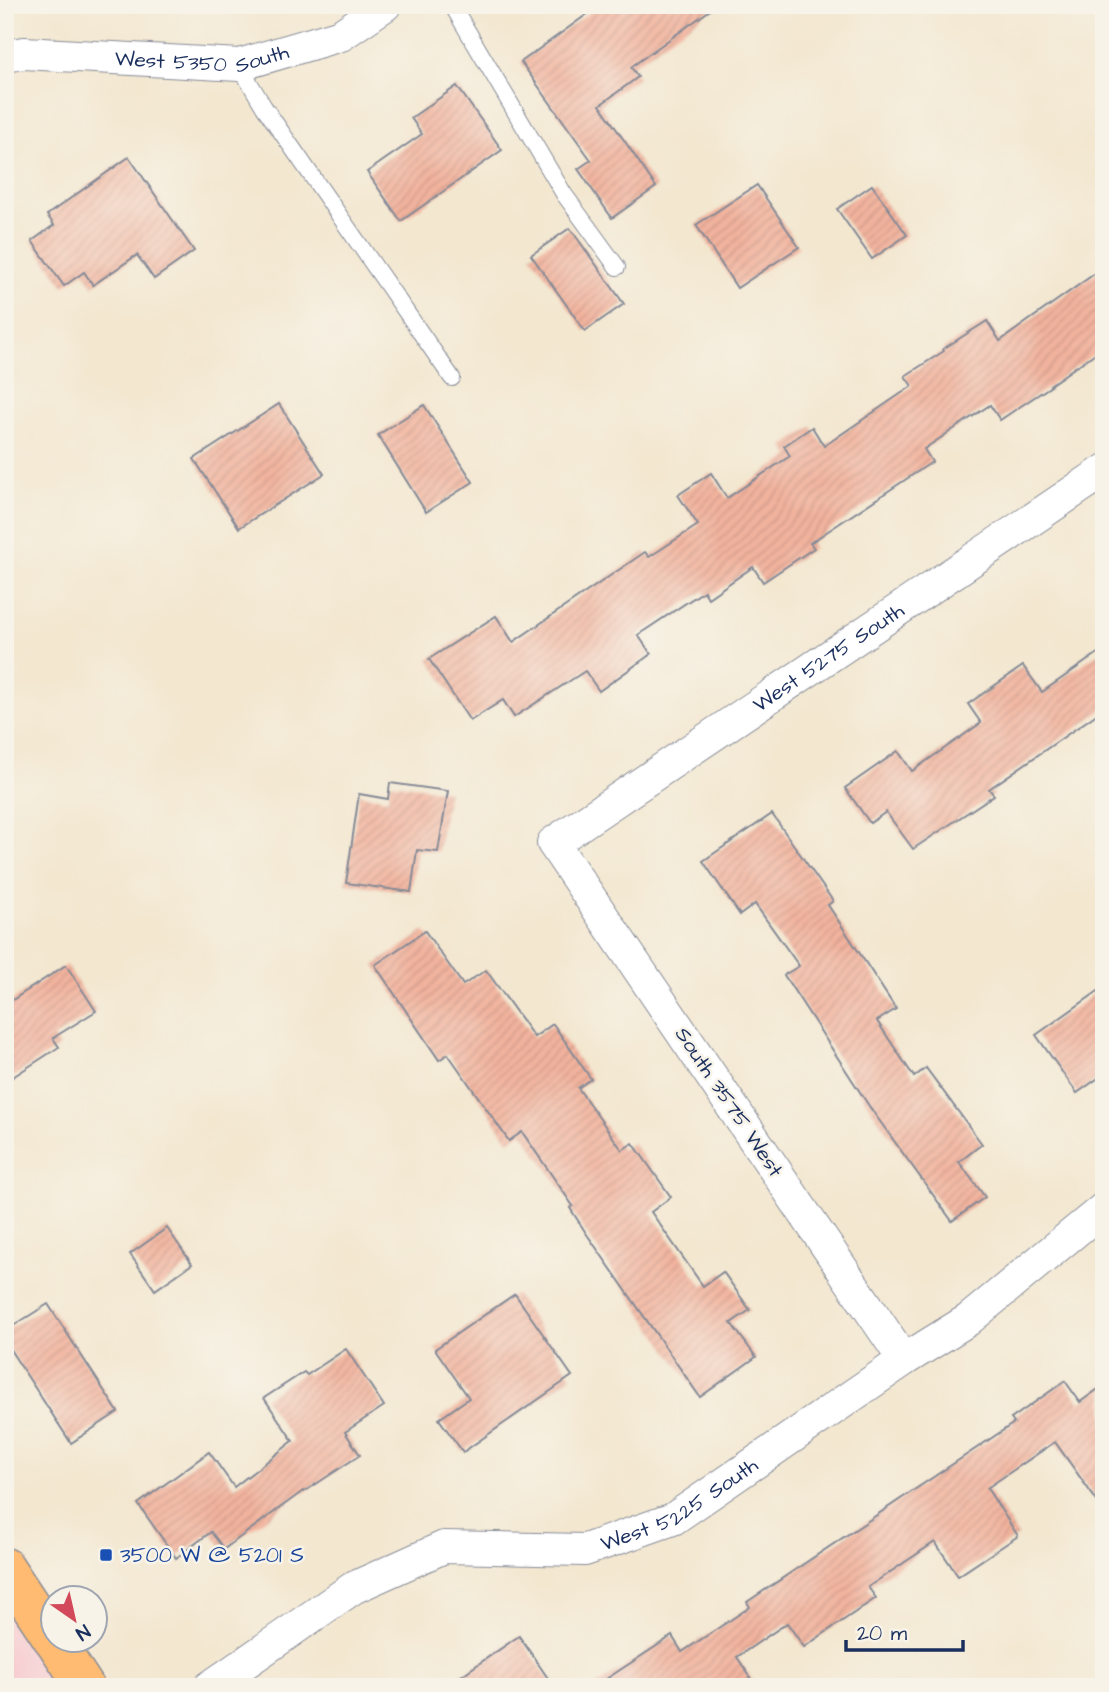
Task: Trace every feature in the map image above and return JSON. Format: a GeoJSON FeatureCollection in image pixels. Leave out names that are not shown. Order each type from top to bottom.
{"type":"FeatureCollection","features":[{"type":"Feature","properties":{"kind":"main road"},"geometry":{"type":"LineString","coordinates":[[5,1567],[38,1616]]}},
{"type":"Feature","properties":{"kind":"main road"},"geometry":{"type":"LineString","coordinates":[[63,1654],[85,1687]]}},
{"type":"Feature","properties":{"kind":"street","name":"West 5350 South"},"geometry":{"type":"LineString","coordinates":[[5,56],[24,53],[239,65],[341,35],[385,5]]}},
{"type":"Feature","properties":{"kind":"street","name":"West 5275 South"},"geometry":{"type":"LineString","coordinates":[[553,844],[1104,471]]}},
{"type":"Feature","properties":{"kind":"street","name":"South 3575 West"},"geometry":{"type":"LineString","coordinates":[[553,844],[904,1360]]}},
{"type":"Feature","properties":{"kind":"street","name":"West 5225 South"},"geometry":{"type":"LineString","coordinates":[[210,1687],[353,1588],[444,1547],[585,1550],[673,1519],[904,1360],[968,1320],[1104,1208]]}},
{"type":"Feature","properties":{"kind":"lane"},"geometry":{"type":"LineString","coordinates":[[452,5],[565,194],[617,267]]}},
{"type":"Feature","properties":{"kind":"lane"},"geometry":{"type":"LineString","coordinates":[[239,65],[264,107],[453,378]]}},
{"type":"Feature","properties":{"kind":"shaded area"},"geometry":{"type":"Polygon","coordinates":[[[5,1609],[58,1687],[5,1687],[5,1609]]]}},
{"type":"Feature","properties":{"kind":"building"},"geometry":{"type":"Polygon","coordinates":[[[600,5],[717,5],[631,67],[638,77],[600,105],[656,187],[612,218],[578,169],[591,160],[521,62],[600,5]]]}},
{"type":"Feature","properties":{"kind":"building"},"geometry":{"type":"Polygon","coordinates":[[[457,86],[502,150],[401,221],[367,172],[422,134],[411,118],[457,86]]]}},
{"type":"Feature","properties":{"kind":"building"},"geometry":{"type":"Polygon","coordinates":[[[129,157],[194,251],[154,279],[137,255],[93,285],[84,272],[64,286],[32,241],[54,225],[47,215],[129,157]]]}},
{"type":"Feature","properties":{"kind":"building"},"geometry":{"type":"Polygon","coordinates":[[[757,185],[799,247],[737,288],[696,225],[757,185]]]}},
{"type":"Feature","properties":{"kind":"building"},"geometry":{"type":"Polygon","coordinates":[[[872,185],[907,235],[872,259],[837,209],[872,185]]]}},
{"type":"Feature","properties":{"kind":"building"},"geometry":{"type":"Polygon","coordinates":[[[570,228],[624,304],[585,331],[531,255],[570,228]]]}},
{"type":"Feature","properties":{"kind":"building"},"geometry":{"type":"Polygon","coordinates":[[[1104,267],[1104,347],[1000,420],[990,405],[924,449],[932,462],[810,543],[814,548],[763,582],[753,567],[708,598],[704,591],[638,635],[651,654],[599,691],[585,671],[514,717],[503,700],[470,721],[429,659],[496,616],[513,642],[645,552],[649,557],[698,525],[678,495],[711,473],[727,498],[790,456],[784,446],[812,427],[824,446],[912,386],[905,376],[944,351],[943,349],[987,321],[1000,341],[1104,267]]]}},
{"type":"Feature","properties":{"kind":"building"},"geometry":{"type":"Polygon","coordinates":[[[279,404],[324,474],[239,528],[194,459],[279,404]]]}},
{"type":"Feature","properties":{"kind":"building"},"geometry":{"type":"Polygon","coordinates":[[[424,405],[473,482],[426,512],[378,435],[424,405]]]}},
{"type":"Feature","properties":{"kind":"building"},"geometry":{"type":"Polygon","coordinates":[[[1104,649],[1104,709],[989,789],[994,795],[913,849],[886,812],[870,823],[845,788],[898,751],[912,771],[981,723],[968,704],[1023,666],[1042,692],[1104,649]]]}},
{"type":"Feature","properties":{"kind":"building"},"geometry":{"type":"Polygon","coordinates":[[[390,783],[448,791],[438,852],[417,850],[411,892],[346,883],[359,794],[388,799],[390,783]]]}},
{"type":"Feature","properties":{"kind":"building"},"geometry":{"type":"Polygon","coordinates":[[[772,814],[833,901],[828,905],[896,1009],[877,1021],[914,1077],[926,1068],[982,1144],[959,1162],[985,1197],[952,1221],[871,1109],[784,975],[799,966],[755,904],[740,915],[703,861],[772,814]]]}},
{"type":"Feature","properties":{"kind":"building"},"geometry":{"type":"Polygon","coordinates":[[[425,931],[463,985],[486,970],[534,1037],[553,1024],[591,1079],[578,1088],[622,1150],[633,1143],[671,1197],[651,1212],[703,1286],[723,1272],[750,1310],[731,1323],[756,1357],[700,1397],[586,1233],[570,1208],[573,1206],[522,1132],[509,1141],[448,1054],[439,1060],[375,965],[425,931]]]}},
{"type":"Feature","properties":{"kind":"building"},"geometry":{"type":"Polygon","coordinates":[[[66,965],[96,1011],[53,1038],[59,1047],[5,1082],[5,1005],[66,965]]]}},
{"type":"Feature","properties":{"kind":"building"},"geometry":{"type":"Polygon","coordinates":[[[1104,987],[1104,1074],[1077,1093],[1036,1035],[1104,987]]]}},
{"type":"Feature","properties":{"kind":"building"},"geometry":{"type":"Polygon","coordinates":[[[167,1228],[192,1264],[155,1290],[130,1254],[167,1228]]]}},
{"type":"Feature","properties":{"kind":"building"},"geometry":{"type":"Polygon","coordinates":[[[515,1294],[572,1376],[463,1452],[439,1419],[469,1398],[435,1349],[515,1294]]]}},
{"type":"Feature","properties":{"kind":"building"},"geometry":{"type":"Polygon","coordinates":[[[48,1304],[118,1412],[71,1443],[5,1342],[5,1331],[48,1304]]]}},
{"type":"Feature","properties":{"kind":"building"},"geometry":{"type":"Polygon","coordinates":[[[346,1349],[384,1406],[345,1432],[360,1455],[303,1491],[224,1549],[211,1532],[176,1558],[138,1504],[209,1452],[234,1487],[293,1441],[264,1398],[304,1372],[307,1375],[346,1349]]]}},
{"type":"Feature","properties":{"kind":"building"},"geometry":{"type":"Polygon","coordinates":[[[1065,1381],[1080,1402],[1104,1385],[1104,1511],[1055,1442],[987,1488],[1018,1536],[958,1576],[935,1542],[868,1587],[876,1598],[804,1647],[787,1623],[737,1657],[757,1687],[594,1687],[672,1636],[682,1652],[750,1607],[747,1602],[1014,1423],[1011,1419],[1065,1381]]]}},
{"type":"Feature","properties":{"kind":"building"},"geometry":{"type":"Polygon","coordinates":[[[519,1636],[554,1687],[445,1687],[519,1636]]]}},
{"type":"Feature","properties":{"kind":"place","name":"3500 W @ 5201 S"},"geometry":{"type":"Point","coordinates":[106,1555]}}]}
